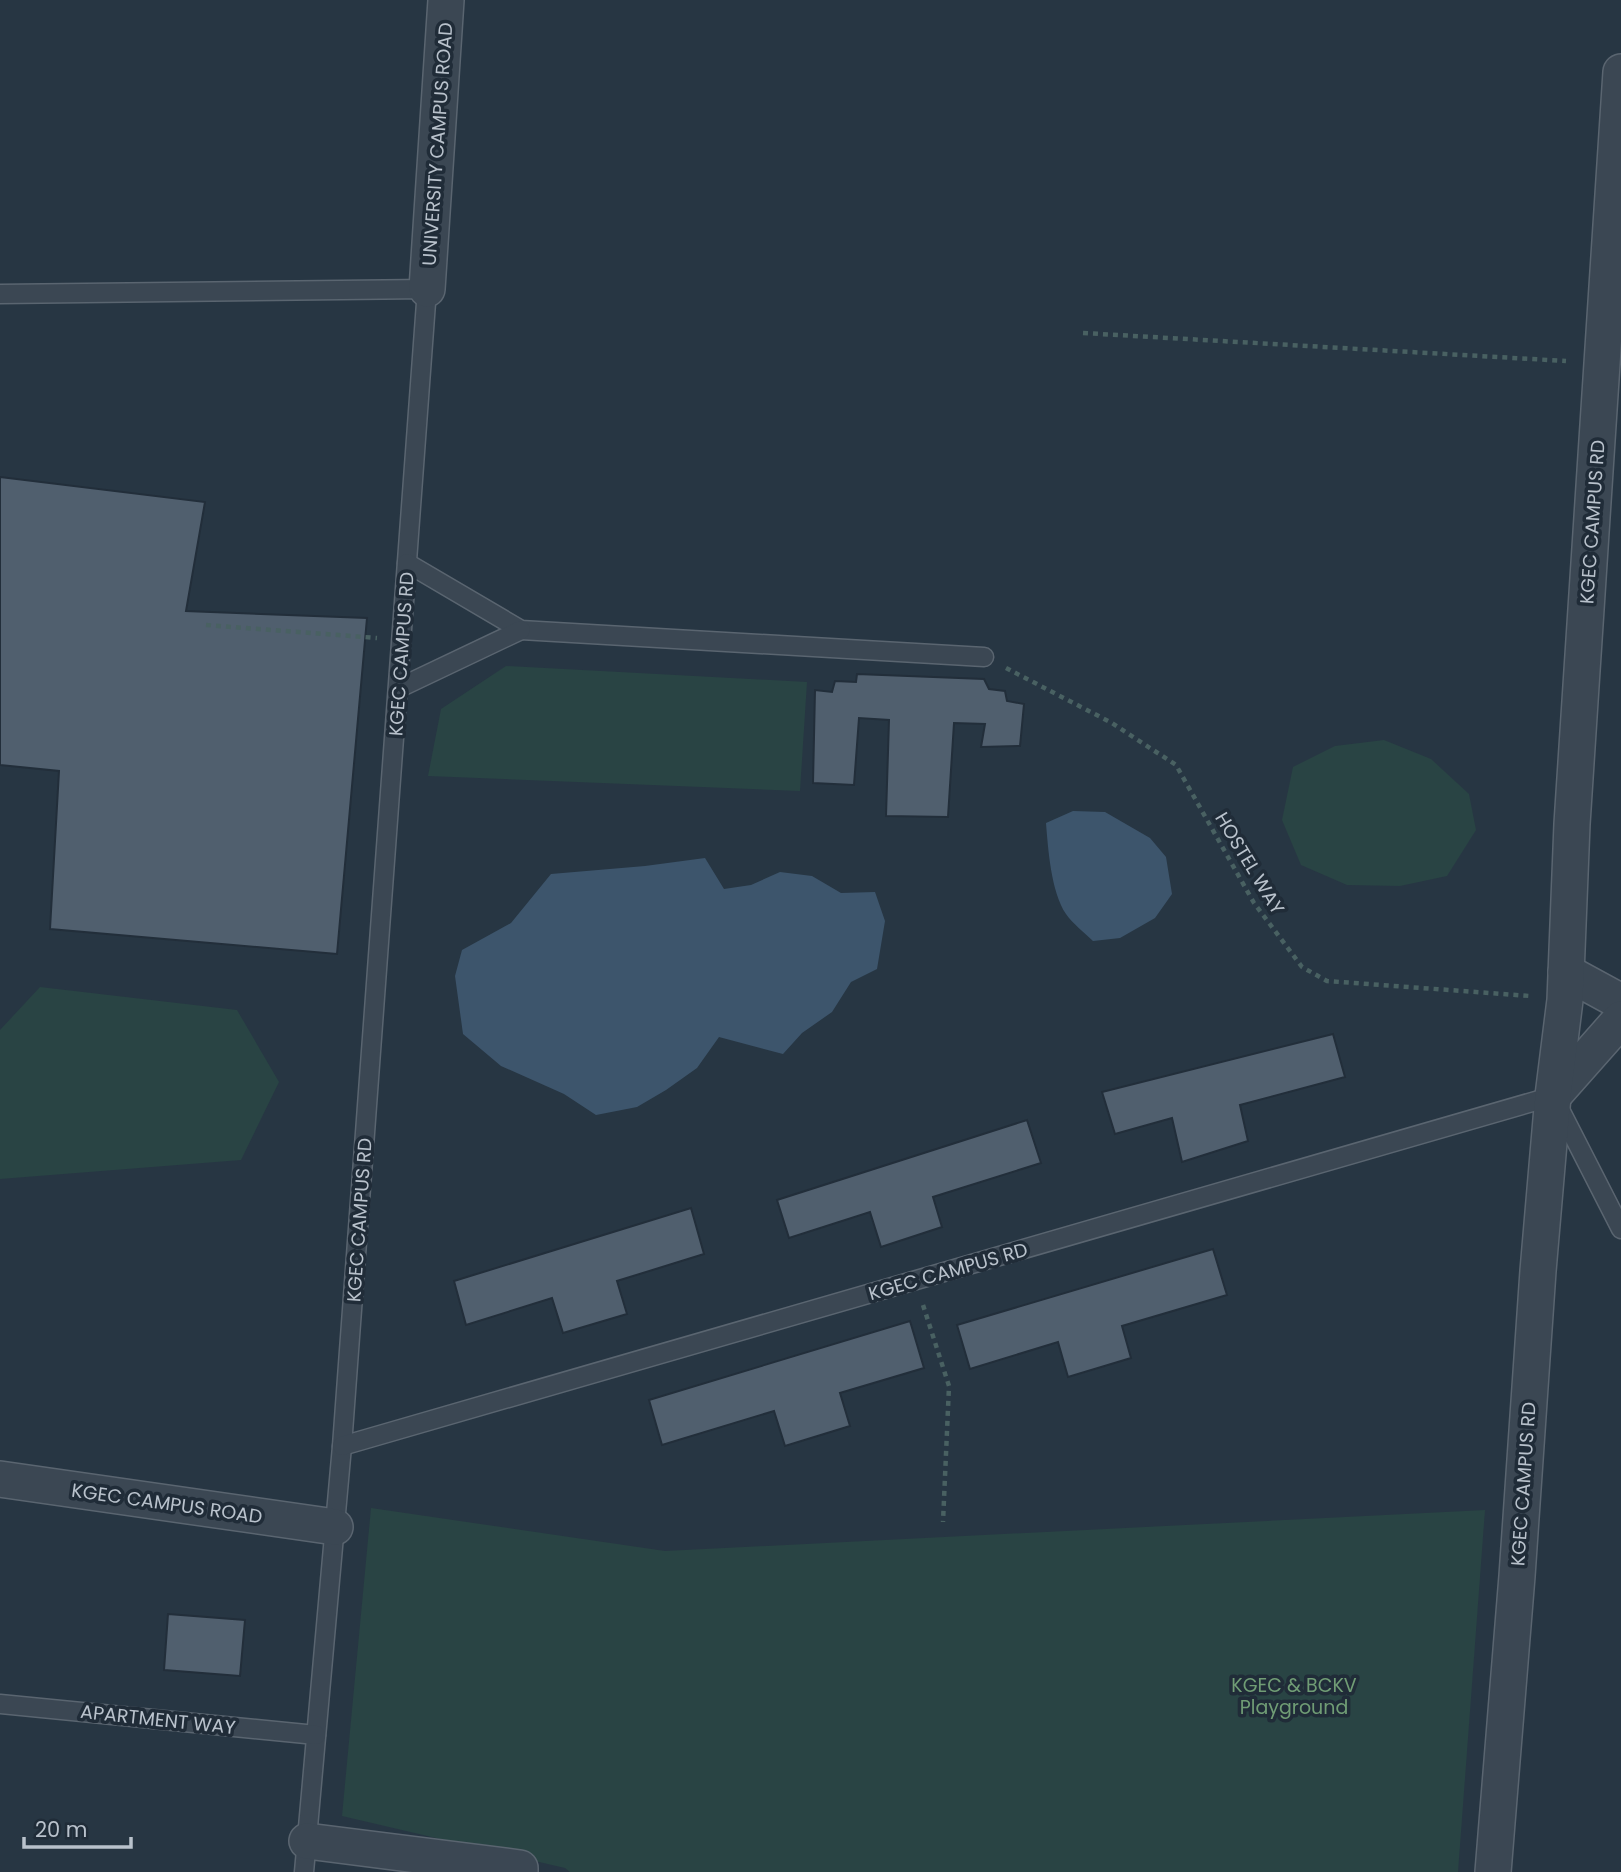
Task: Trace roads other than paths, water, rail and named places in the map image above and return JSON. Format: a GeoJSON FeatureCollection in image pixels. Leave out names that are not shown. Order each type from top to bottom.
{"type":"FeatureCollection","features":[{"type":"Feature","properties":{"kind":"street","name":"UNIVERSITY CAMPUS ROAD"},"geometry":{"type":"LineString","coordinates":[[427,289],[446,0]]}},
{"type":"Feature","properties":{"kind":"street","name":"KGEC CAMPUS RD"},"geometry":{"type":"LineString","coordinates":[[1493,1872],[1538,1271],[1553,1096],[1566,986],[1572,824],[1621,72]]}},
{"type":"Feature","properties":{"kind":"street"},"geometry":{"type":"LineString","coordinates":[[1566,986],[1621,1002]]}},
{"type":"Feature","properties":{"kind":"street"},"geometry":{"type":"LineString","coordinates":[[1553,1096],[1621,1019]]}},
{"type":"Feature","properties":{"kind":"street","name":"KGEC CAMPUS ROAD"},"geometry":{"type":"LineString","coordinates":[[0,1479],[335,1527]]}},
{"type":"Feature","properties":{"kind":"street"},"geometry":{"type":"LineString","coordinates":[[305,1856],[520,1868],[520,1872]]}},
{"type":"Feature","properties":{"kind":"lane"},"geometry":{"type":"LineString","coordinates":[[0,294],[427,289]]}},
{"type":"Feature","properties":{"kind":"lane","name":"KGEC CAMPUS RD"},"geometry":{"type":"LineString","coordinates":[[305,1856],[342,1446],[427,289]]}},
{"type":"Feature","properties":{"kind":"lane"},"geometry":{"type":"LineString","coordinates":[[407,564],[521,630],[984,657]]}},
{"type":"Feature","properties":{"kind":"lane"},"geometry":{"type":"LineString","coordinates":[[399,688],[521,630]]}},
{"type":"Feature","properties":{"kind":"lane"},"geometry":{"type":"LineString","coordinates":[[1553,1096],[1621,1229]]}},
{"type":"Feature","properties":{"kind":"lane","name":"KGEC CAMPUS RD"},"geometry":{"type":"LineString","coordinates":[[342,1446],[1553,1096]]}},
{"type":"Feature","properties":{"kind":"lane","name":"APARTMENT WAY"},"geometry":{"type":"LineString","coordinates":[[0,1704],[317,1735]]}},
{"type":"Feature","properties":{"kind":"water"},"geometry":{"type":"Polygon","coordinates":[[[1073,811],[1105,812],[1150,838],[1166,857],[1172,894],[1155,918],[1120,938],[1093,941],[1069,918],[1061,905],[1051,870],[1046,823],[1073,811]]]}},
{"type":"Feature","properties":{"kind":"water"},"geometry":{"type":"Polygon","coordinates":[[[705,858],[724,889],[751,885],[780,872],[812,876],[841,893],[875,892],[885,921],[877,969],[851,982],[832,1012],[802,1033],[783,1054],[719,1037],[697,1068],[666,1090],[637,1107],[596,1115],[564,1094],[501,1066],[463,1034],[455,976],[462,950],[511,923],[551,874],[705,858]]]}},
{"type":"Feature","properties":{"kind":"park label","name":"KGEC & BCKV Playground"},"geometry":{"type":"Point","coordinates":[1294,1696]}}]}
